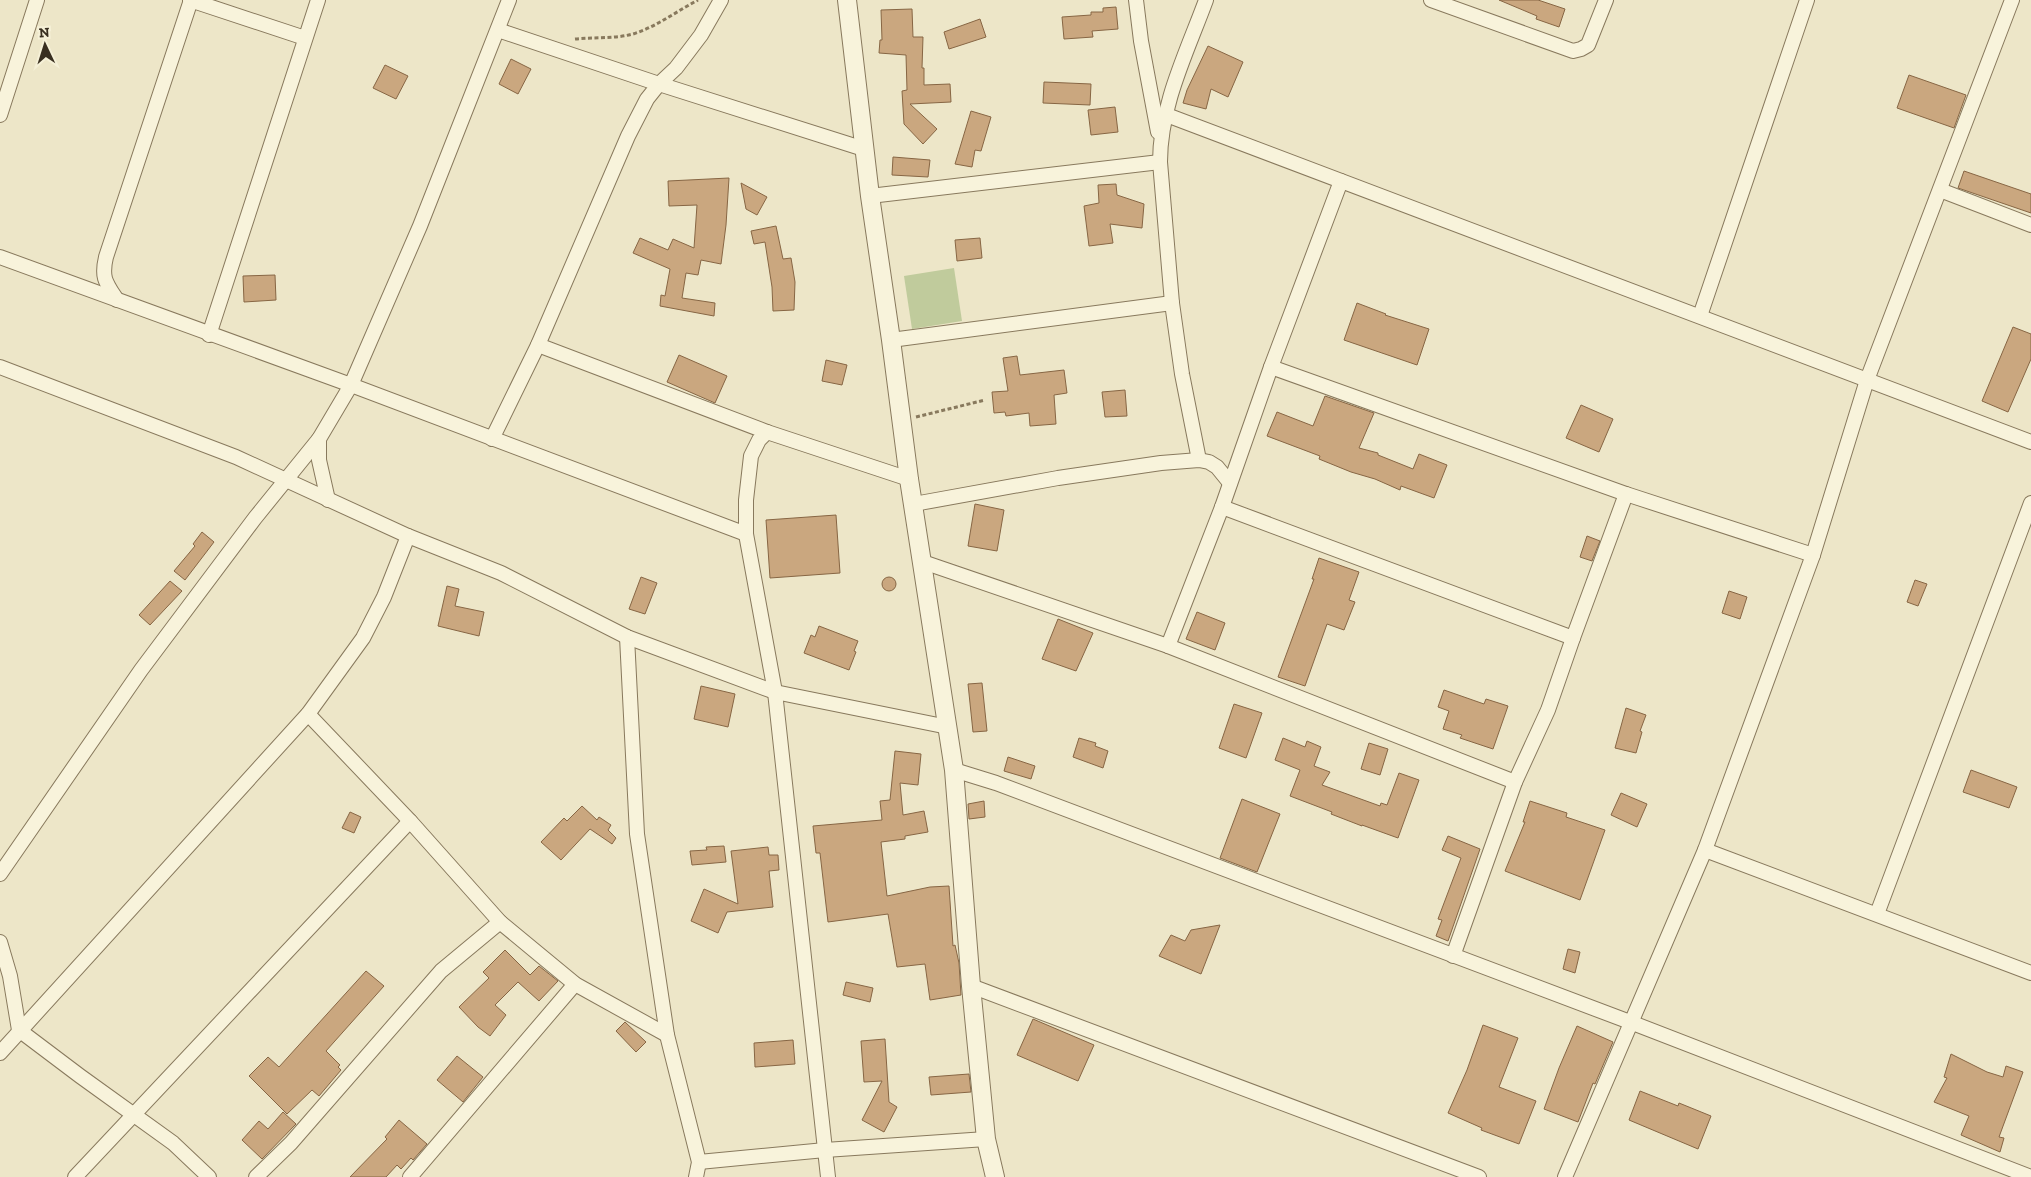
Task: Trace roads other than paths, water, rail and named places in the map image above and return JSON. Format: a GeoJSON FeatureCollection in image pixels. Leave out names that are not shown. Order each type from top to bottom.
{"type":"FeatureCollection","features":[{"type":"Feature","properties":{"kind":"street"},"geometry":{"type":"LineString","coordinates":[[0,114],[37,0]]}},
{"type":"Feature","properties":{"kind":"street"},"geometry":{"type":"LineString","coordinates":[[117,300],[104,281],[103,270],[106,257],[190,0],[305,38]]}},
{"type":"Feature","properties":{"kind":"street"},"geometry":{"type":"LineString","coordinates":[[209,334],[318,0]]}},
{"type":"Feature","properties":{"kind":"street"},"geometry":{"type":"LineString","coordinates":[[0,874],[141,670],[220,564],[319,439],[351,385],[420,226],[509,0]]}},
{"type":"Feature","properties":{"kind":"street"},"geometry":{"type":"LineString","coordinates":[[492,439],[538,345],[628,136],[647,99],[676,68],[701,35],[721,0]]}},
{"type":"Feature","properties":{"kind":"street"},"geometry":{"type":"LineString","coordinates":[[847,0],[870,196],[909,479],[954,770],[971,986],[986,1139],[995,1177]]}},
{"type":"Feature","properties":{"kind":"street"},"geometry":{"type":"LineString","coordinates":[[1136,0],[1160,139]]}},
{"type":"Feature","properties":{"kind":"street"},"geometry":{"type":"LineString","coordinates":[[1199,460],[1182,374],[1172,303],[1160,162],[1160,139],[1164,114],[1206,0]]}},
{"type":"Feature","properties":{"kind":"street"},"geometry":{"type":"LineString","coordinates":[[1431,0],[1573,50],[1581,50],[1588,45],[1606,0]]}},
{"type":"Feature","properties":{"kind":"street"},"geometry":{"type":"LineString","coordinates":[[1700,316],[1806,0]]}},
{"type":"Feature","properties":{"kind":"street"},"geometry":{"type":"LineString","coordinates":[[1565,1177],[1705,850],[1813,555],[1867,380],[2012,0]]}},
{"type":"Feature","properties":{"kind":"street"},"geometry":{"type":"LineString","coordinates":[[498,30],[659,84],[864,149]]}},
{"type":"Feature","properties":{"kind":"street"},"geometry":{"type":"LineString","coordinates":[[1164,114],[2031,442]]}},
{"type":"Feature","properties":{"kind":"street"},"geometry":{"type":"LineString","coordinates":[[870,196],[1160,162]]}},
{"type":"Feature","properties":{"kind":"street"},"geometry":{"type":"LineString","coordinates":[[1168,646],[1222,506],[1271,367],[1341,181]]}},
{"type":"Feature","properties":{"kind":"street"},"geometry":{"type":"LineString","coordinates":[[1940,190],[2031,225]]}},
{"type":"Feature","properties":{"kind":"street"},"geometry":{"type":"LineString","coordinates":[[0,257],[351,385],[746,534]]}},
{"type":"Feature","properties":{"kind":"street"},"geometry":{"type":"LineString","coordinates":[[891,340],[1172,303]]}},
{"type":"Feature","properties":{"kind":"street"},"geometry":{"type":"LineString","coordinates":[[538,345],[767,432],[909,479]]}},
{"type":"Feature","properties":{"kind":"street"},"geometry":{"type":"LineString","coordinates":[[0,367],[236,457],[408,536],[501,574],[628,637],[775,692],[948,726]]}},
{"type":"Feature","properties":{"kind":"street"},"geometry":{"type":"LineString","coordinates":[[1271,367],[1626,494],[1813,555]]}},
{"type":"Feature","properties":{"kind":"street"},"geometry":{"type":"LineString","coordinates":[[767,432],[759,440],[751,456],[746,500],[746,534],[775,692],[828,1177]]}},
{"type":"Feature","properties":{"kind":"street"},"geometry":{"type":"LineString","coordinates":[[319,439],[319,460],[328,500]]}},
{"type":"Feature","properties":{"kind":"street"},"geometry":{"type":"LineString","coordinates":[[914,504],[1058,478],[1161,463],[1199,460],[1209,462],[1218,467],[1230,483]]}},
{"type":"Feature","properties":{"kind":"street"},"geometry":{"type":"LineString","coordinates":[[1453,956],[1515,782],[1548,710],[1626,494]]}},
{"type":"Feature","properties":{"kind":"street"},"geometry":{"type":"LineString","coordinates":[[1877,914],[2031,503]]}},
{"type":"Feature","properties":{"kind":"street"},"geometry":{"type":"LineString","coordinates":[[1222,506],[1573,638]]}},
{"type":"Feature","properties":{"kind":"street"},"geometry":{"type":"LineString","coordinates":[[0,1053],[308,714],[363,638],[384,597],[408,536]]}},
{"type":"Feature","properties":{"kind":"street"},"geometry":{"type":"LineString","coordinates":[[923,562],[1168,646],[1515,782]]}},
{"type":"Feature","properties":{"kind":"street"},"geometry":{"type":"LineString","coordinates":[[628,637],[637,834],[668,1035],[699,1162],[696,1177]]}},
{"type":"Feature","properties":{"kind":"street"},"geometry":{"type":"LineString","coordinates":[[308,714],[410,821],[500,922],[575,984],[668,1035]]}},
{"type":"Feature","properties":{"kind":"street"},"geometry":{"type":"LineString","coordinates":[[954,770],[996,783],[1630,1022],[2003,1172],[2031,1176]]}},
{"type":"Feature","properties":{"kind":"street"},"geometry":{"type":"LineString","coordinates":[[75,1177],[410,821]]}},
{"type":"Feature","properties":{"kind":"street"},"geometry":{"type":"LineString","coordinates":[[1705,850],[2031,973]]}},
{"type":"Feature","properties":{"kind":"street"},"geometry":{"type":"LineString","coordinates":[[256,1177],[291,1143],[441,971],[500,922]]}},
{"type":"Feature","properties":{"kind":"street"},"geometry":{"type":"LineString","coordinates":[[0,942],[10,976],[19,1030],[173,1143],[209,1177]]}},
{"type":"Feature","properties":{"kind":"street"},"geometry":{"type":"LineString","coordinates":[[410,1177],[575,984]]}},
{"type":"Feature","properties":{"kind":"street"},"geometry":{"type":"LineString","coordinates":[[971,986],[1479,1177]]}},
{"type":"Feature","properties":{"kind":"street"},"geometry":{"type":"LineString","coordinates":[[699,1162],[825,1150],[986,1139]]}}]}
